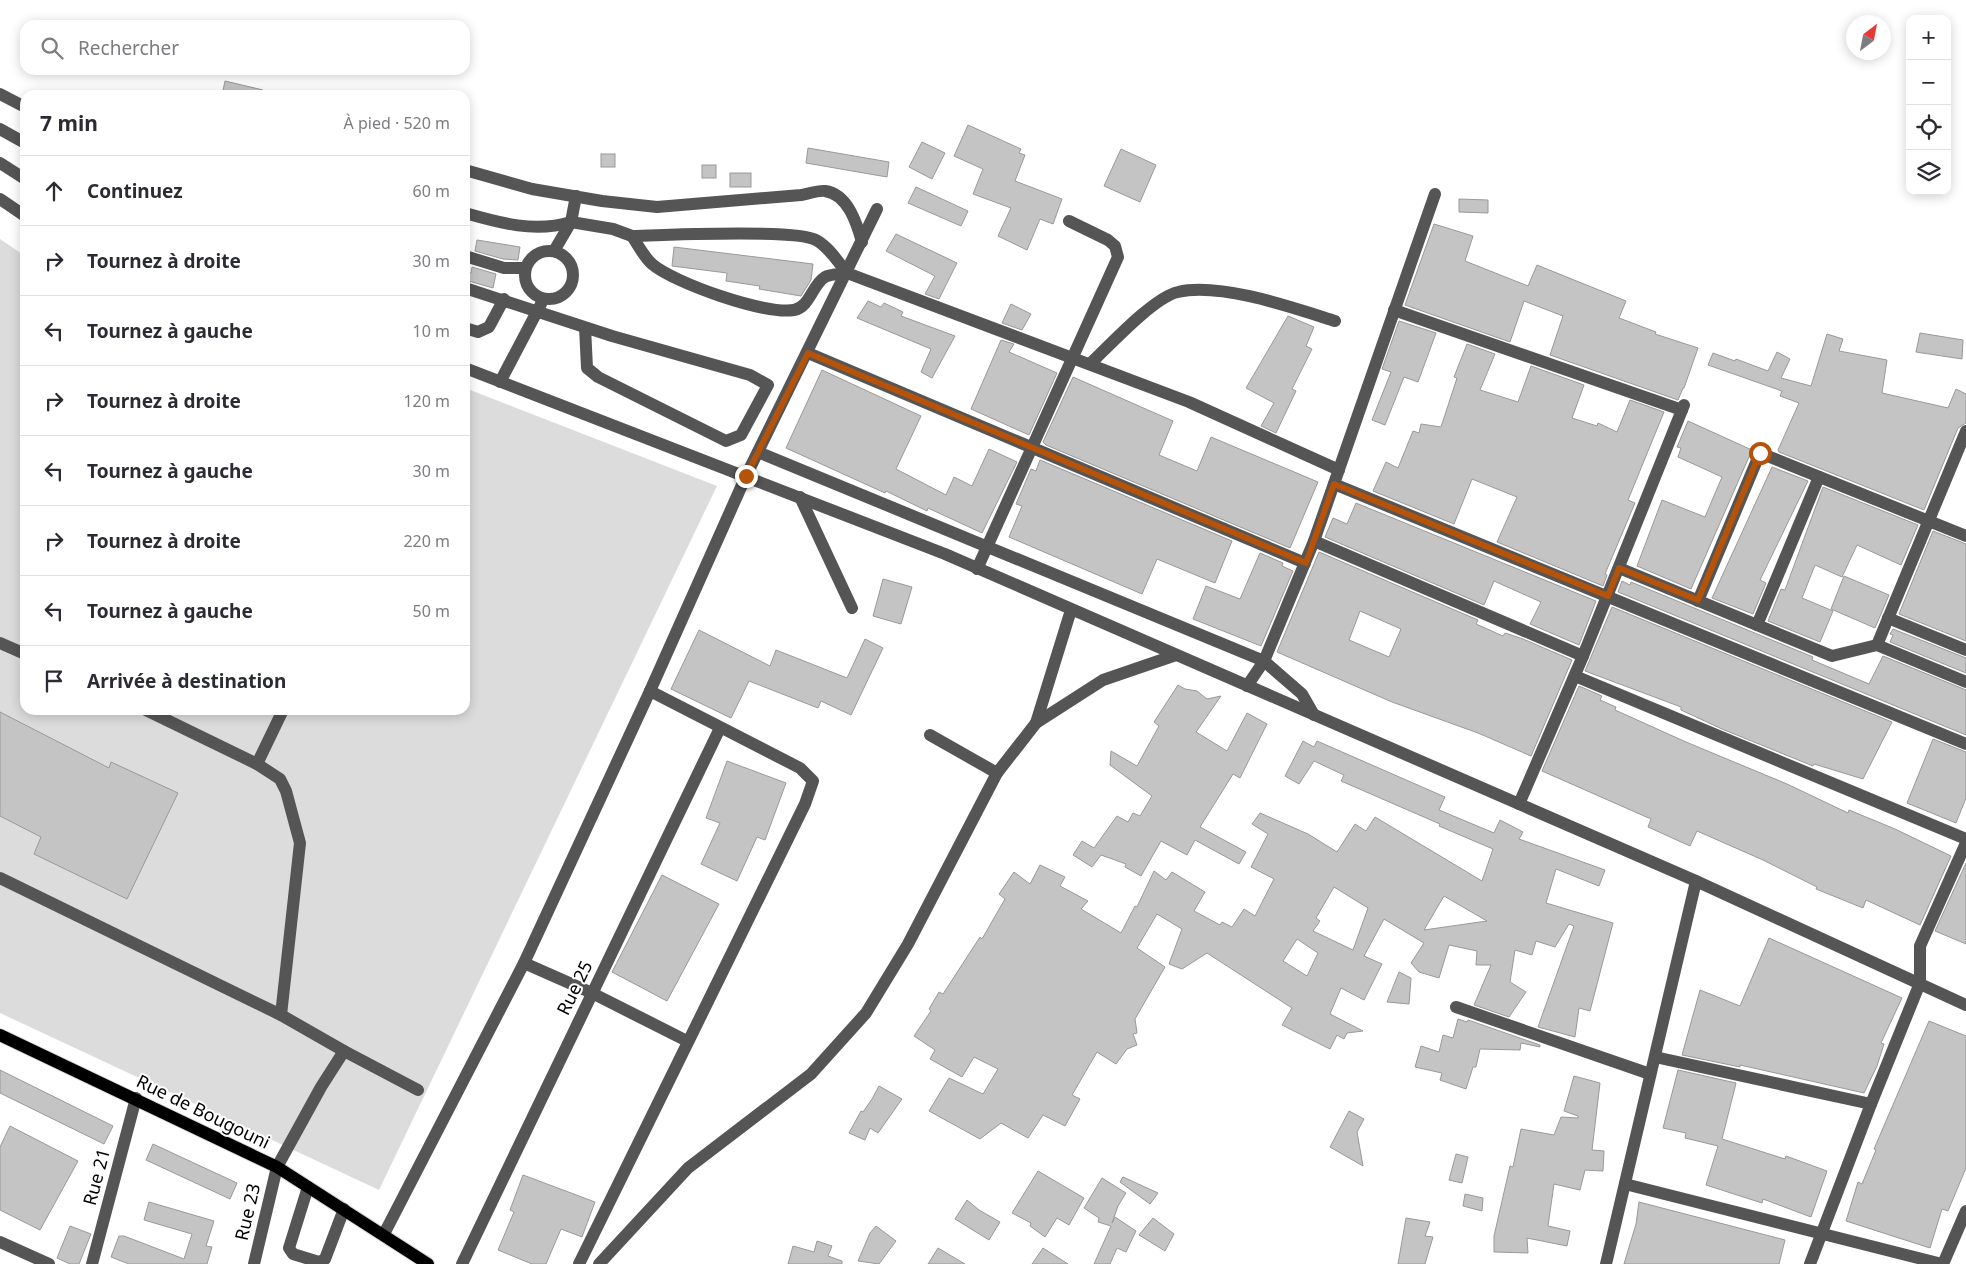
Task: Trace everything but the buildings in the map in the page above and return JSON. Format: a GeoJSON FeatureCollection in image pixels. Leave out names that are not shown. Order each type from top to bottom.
{"type":"FeatureCollection","features":[{"type":"Feature","properties":{"kind":"main road","name":"Rue de Bougouni"},"geometry":{"type":"LineString","coordinates":[[0,1035],[136,1098],[277,1167],[428,1264]]}},
{"type":"Feature","properties":{"kind":"street"},"geometry":{"type":"LineString","coordinates":[[0,94],[20,104]]}},
{"type":"Feature","properties":{"kind":"street"},"geometry":{"type":"LineString","coordinates":[[0,129],[20,140]]}},
{"type":"Feature","properties":{"kind":"street"},"geometry":{"type":"LineString","coordinates":[[0,164],[20,176]]}},
{"type":"Feature","properties":{"kind":"street"},"geometry":{"type":"LineString","coordinates":[[470,171],[532,189],[657,207],[802,195],[825,191],[840,199],[854,215],[862,242]]}},
{"type":"Feature","properties":{"kind":"street"},"geometry":{"type":"LineString","coordinates":[[1247,686],[1264,662],[1306,563],[1435,194]]}},
{"type":"Feature","properties":{"kind":"street"},"geometry":{"type":"LineString","coordinates":[[554,251],[571,222],[576,196]]}},
{"type":"Feature","properties":{"kind":"street"},"geometry":{"type":"LineString","coordinates":[[0,198],[20,212]]}},
{"type":"Feature","properties":{"kind":"street"},"geometry":{"type":"LineString","coordinates":[[384,1234],[524,963],[650,691],[746,476],[848,273],[877,209]]}},
{"type":"Feature","properties":{"kind":"street"},"geometry":{"type":"LineString","coordinates":[[470,214],[510,226],[556,226],[571,222],[613,228],[632,236],[787,235],[815,239],[833,255],[848,273]]}},
{"type":"Feature","properties":{"kind":"street"},"geometry":{"type":"LineString","coordinates":[[978,569],[1118,257],[1115,246],[1108,240],[1069,221]]}},
{"type":"Feature","properties":{"kind":"street"},"geometry":{"type":"LineString","coordinates":[[632,236],[651,264],[663,271],[708,293],[761,307],[794,310],[804,304],[817,285],[826,276],[848,273],[1189,402],[1339,470]]}},
{"type":"Feature","properties":{"kind":"street"},"geometry":{"type":"LineString","coordinates":[[554,251],[569,260],[573,268],[573,281],[566,292],[559,297],[544,299],[532,292],[527,285],[525,268],[536,253],[554,251]]}},
{"type":"Feature","properties":{"kind":"street"},"geometry":{"type":"LineString","coordinates":[[470,258],[504,268],[525,268]]}},
{"type":"Feature","properties":{"kind":"street"},"geometry":{"type":"LineString","coordinates":[[470,290],[585,328],[750,375],[786,395]]}},
{"type":"Feature","properties":{"kind":"street"},"geometry":{"type":"LineString","coordinates":[[1090,364],[1158,302],[1178,292],[1214,290],[1288,306],[1335,321]]}},
{"type":"Feature","properties":{"kind":"street"},"geometry":{"type":"LineString","coordinates":[[500,382],[544,299]]}},
{"type":"Feature","properties":{"kind":"street"},"geometry":{"type":"LineString","coordinates":[[470,330],[478,332],[489,327],[504,300]]}},
{"type":"Feature","properties":{"kind":"street"},"geometry":{"type":"LineString","coordinates":[[1394,310],[1683,407],[1575,676],[1519,804]]}},
{"type":"Feature","properties":{"kind":"street"},"geometry":{"type":"LineString","coordinates":[[585,328],[588,368],[598,376],[726,441],[741,435],[768,385]]}},
{"type":"Feature","properties":{"kind":"street"},"geometry":{"type":"LineString","coordinates":[[808,353],[1306,563]]}},
{"type":"Feature","properties":{"kind":"street"},"geometry":{"type":"LineString","coordinates":[[470,370],[800,497],[978,569],[1696,881],[1966,1004]]}},
{"type":"Feature","properties":{"kind":"street"},"geometry":{"type":"LineString","coordinates":[[1877,645],[1966,431]]}},
{"type":"Feature","properties":{"kind":"street"},"geometry":{"type":"LineString","coordinates":[[758,452],[1264,662],[1302,694],[1314,715]]}},
{"type":"Feature","properties":{"kind":"street"},"geometry":{"type":"LineString","coordinates":[[1698,600],[1760,453],[1966,536]]}},
{"type":"Feature","properties":{"kind":"street"},"geometry":{"type":"LineString","coordinates":[[1756,625],[1819,477]]}},
{"type":"Feature","properties":{"kind":"street"},"geometry":{"type":"LineString","coordinates":[[1334,484],[1966,744]]}},
{"type":"Feature","properties":{"kind":"street"},"geometry":{"type":"LineString","coordinates":[[800,497],[852,608]]}},
{"type":"Feature","properties":{"kind":"street"},"geometry":{"type":"LineString","coordinates":[[1314,541],[1583,656]]}},
{"type":"Feature","properties":{"kind":"street"},"geometry":{"type":"LineString","coordinates":[[1619,568],[1832,656],[1877,645],[1966,682]]}},
{"type":"Feature","properties":{"kind":"street"},"geometry":{"type":"LineString","coordinates":[[599,1264],[688,1168],[811,1074],[866,1013],[908,944],[998,773],[1036,723],[1071,610]]}},
{"type":"Feature","properties":{"kind":"street"},"geometry":{"type":"LineString","coordinates":[[1888,618],[1966,650]]}},
{"type":"Feature","properties":{"kind":"street"},"geometry":{"type":"LineString","coordinates":[[0,643],[20,652]]}},
{"type":"Feature","properties":{"kind":"street"},"geometry":{"type":"LineString","coordinates":[[1036,723],[1103,680],[1176,655]]}},
{"type":"Feature","properties":{"kind":"street"},"geometry":{"type":"LineString","coordinates":[[1575,676],[1966,839]]}},
{"type":"Feature","properties":{"kind":"street"},"geometry":{"type":"LineString","coordinates":[[579,1264],[805,804],[813,781],[800,768],[650,691]]}},
{"type":"Feature","properties":{"kind":"street"},"geometry":{"type":"LineString","coordinates":[[156,715],[257,764],[280,779],[286,790],[300,843],[281,1015]]}},
{"type":"Feature","properties":{"kind":"street"},"geometry":{"type":"LineString","coordinates":[[257,764],[281,715]]}},
{"type":"Feature","properties":{"kind":"street","name":"Rue 25"},"geometry":{"type":"LineString","coordinates":[[462,1264],[720,728]]}},
{"type":"Feature","properties":{"kind":"street"},"geometry":{"type":"LineString","coordinates":[[930,735],[998,773]]}},
{"type":"Feature","properties":{"kind":"street"},"geometry":{"type":"LineString","coordinates":[[1810,1264],[1820,1233],[1920,983],[1920,946],[1966,843]]}},
{"type":"Feature","properties":{"kind":"street"},"geometry":{"type":"LineString","coordinates":[[0,878],[281,1015],[418,1090]]}},
{"type":"Feature","properties":{"kind":"street"},"geometry":{"type":"LineString","coordinates":[[1606,1264],[1696,881]]}},
{"type":"Feature","properties":{"kind":"street"},"geometry":{"type":"LineString","coordinates":[[524,963],[592,992],[687,1041]]}},
{"type":"Feature","properties":{"kind":"street"},"geometry":{"type":"LineString","coordinates":[[1456,1007],[1650,1074]]}},
{"type":"Feature","properties":{"kind":"street","name":"Rue 23"},"geometry":{"type":"LineString","coordinates":[[254,1264],[277,1167],[321,1087],[344,1051]]}},
{"type":"Feature","properties":{"kind":"street"},"geometry":{"type":"LineString","coordinates":[[1655,1057],[1871,1104]]}},
{"type":"Feature","properties":{"kind":"street","name":"Rue 21"},"geometry":{"type":"LineString","coordinates":[[92,1264],[136,1098]]}},
{"type":"Feature","properties":{"kind":"street"},"geometry":{"type":"LineString","coordinates":[[1625,1184],[1942,1264],[1966,1211]]}},
{"type":"Feature","properties":{"kind":"street"},"geometry":{"type":"LineString","coordinates":[[308,1187],[289,1248],[294,1254],[322,1261],[344,1209]]}},
{"type":"Feature","properties":{"kind":"street"},"geometry":{"type":"LineString","coordinates":[[0,1242],[49,1264]]}},
{"type":"Feature","properties":{"kind":"shaded area"},"geometry":{"type":"Polygon","coordinates":[[[0,239],[20,253],[20,715],[470,715],[470,390],[717,486],[379,1190],[0,1013],[0,239]]]}},
{"type":"Feature","properties":{"kind":"route"},"geometry":{"type":"LineString","coordinates":[[746,476],[808,353],[1306,563],[1334,484],[1608,596],[1619,568],[1698,600],[1760,453]]}}]}
